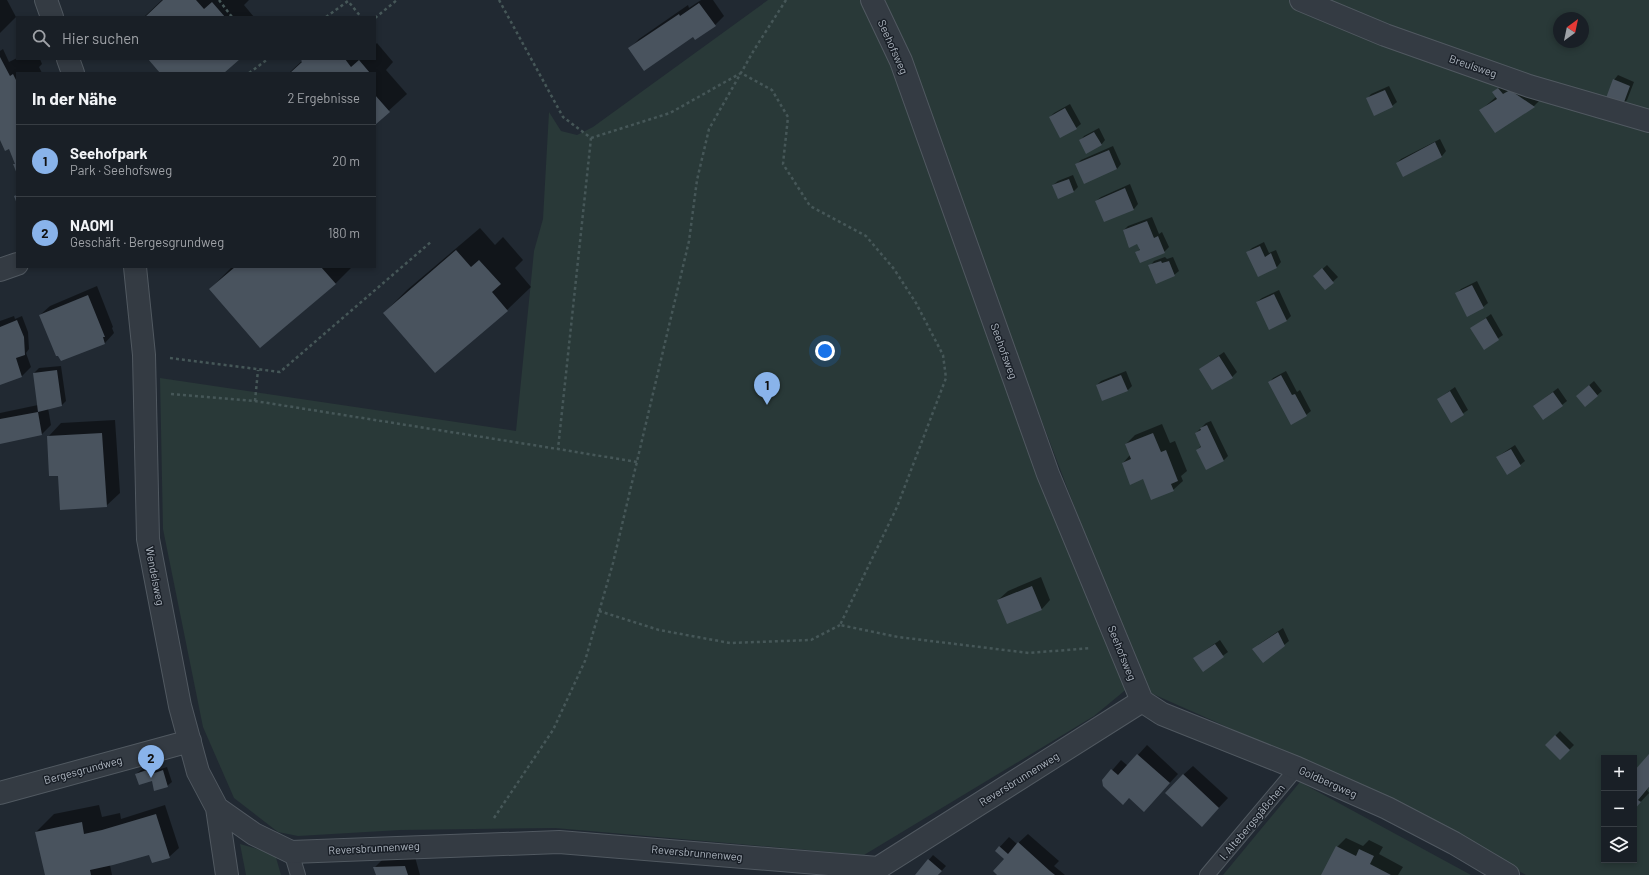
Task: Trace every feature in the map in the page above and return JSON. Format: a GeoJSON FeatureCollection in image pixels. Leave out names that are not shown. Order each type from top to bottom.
{"type":"FeatureCollection","features":[{"type":"Feature","properties":{"kind":"street"},"geometry":{"type":"LineString","coordinates":[[46,0],[52,16]]}},
{"type":"Feature","properties":{"kind":"street","name":"Seehofsweg"},"geometry":{"type":"LineString","coordinates":[[872,0],[901,61],[1048,474],[1142,701]]}},
{"type":"Feature","properties":{"kind":"street","name":"Breulsweg"},"geometry":{"type":"LineString","coordinates":[[1301,0],[1385,35],[1522,83],[1649,121]]}},
{"type":"Feature","properties":{"kind":"street"},"geometry":{"type":"LineString","coordinates":[[68,60],[73,72]]}},
{"type":"Feature","properties":{"kind":"street"},"geometry":{"type":"LineString","coordinates":[[0,270],[16,264]]}},
{"type":"Feature","properties":{"kind":"street","name":"Wendelsweg"},"geometry":{"type":"LineString","coordinates":[[135,268],[144,355],[148,539],[180,706],[198,772],[216,808],[228,875]]}},
{"type":"Feature","properties":{"kind":"street","name":"Reversbrunnenweg"},"geometry":{"type":"LineString","coordinates":[[216,808],[254,834],[291,852],[559,842],[878,868],[1142,701]]}},
{"type":"Feature","properties":{"kind":"street","name":"Goldbergweg"},"geometry":{"type":"LineString","coordinates":[[1142,701],[1162,714],[1297,768],[1387,808],[1454,843],[1508,875]]}},
{"type":"Feature","properties":{"kind":"street","name":"Bergesgrundweg"},"geometry":{"type":"LineString","coordinates":[[0,793],[190,741]]}},
{"type":"Feature","properties":{"kind":"lane","name":"I. Altebergsgäßchen"},"geometry":{"type":"LineString","coordinates":[[1207,875],[1297,768]]}},
{"type":"Feature","properties":{"kind":"lane"},"geometry":{"type":"LineString","coordinates":[[291,852],[298,875]]}},
{"type":"Feature","properties":{"kind":"path"},"geometry":{"type":"LineString","coordinates":[[219,0],[231,16]]}},
{"type":"Feature","properties":{"kind":"path"},"geometry":{"type":"LineString","coordinates":[[376,17],[397,0]]}},
{"type":"Feature","properties":{"kind":"path"},"geometry":{"type":"LineString","coordinates":[[499,0],[563,117],[591,138]]}},
{"type":"Feature","properties":{"kind":"path"},"geometry":{"type":"LineString","coordinates":[[476,844],[553,730],[586,661],[613,563],[689,241],[697,180],[708,130],[786,0]]}},
{"type":"Feature","properties":{"kind":"path"},"geometry":{"type":"LineString","coordinates":[[327,16],[348,1],[360,16]]}},
{"type":"Feature","properties":{"kind":"path"},"geometry":{"type":"LineString","coordinates":[[250,72],[266,60]]}},
{"type":"Feature","properties":{"kind":"path"},"geometry":{"type":"LineString","coordinates":[[591,138],[670,113],[741,73]]}},
{"type":"Feature","properties":{"kind":"path"},"geometry":{"type":"LineString","coordinates":[[600,611],[659,630],[730,643],[811,640],[840,625],[897,507],[946,378],[943,355],[907,289],[894,270],[866,236],[810,206],[783,164],[788,117],[772,90],[741,73]]}},
{"type":"Feature","properties":{"kind":"path"},"geometry":{"type":"LineString","coordinates":[[558,449],[591,138]]}},
{"type":"Feature","properties":{"kind":"path"},"geometry":{"type":"LineString","coordinates":[[144,355],[280,372],[432,241]]}},
{"type":"Feature","properties":{"kind":"path"},"geometry":{"type":"LineString","coordinates":[[256,401],[258,370]]}},
{"type":"Feature","properties":{"kind":"path"},"geometry":{"type":"LineString","coordinates":[[144,391],[256,401],[637,462]]}},
{"type":"Feature","properties":{"kind":"path"},"geometry":{"type":"LineString","coordinates":[[840,625],[898,637],[1029,653],[1119,645]]}},
{"type":"Feature","properties":{"kind":"shaded area"},"geometry":{"type":"Polygon","coordinates":[[[768,0],[864,0],[908,99],[1129,687],[1094,716],[864,855],[555,828],[400,830],[298,836],[278,832],[234,798],[203,727],[163,529],[160,378],[516,431],[534,251],[543,219],[549,112],[561,131],[577,135],[593,127],[768,0]]]}},
{"type":"Feature","properties":{"kind":"shaded area"},"geometry":{"type":"Polygon","coordinates":[[[882,0],[1649,0],[1649,875],[1526,875],[1382,796],[1144,690],[882,0]]]}},
{"type":"Feature","properties":{"kind":"shaded area"},"geometry":{"type":"Polygon","coordinates":[[[1300,782],[1471,875],[1223,875],[1300,782]]]}},
{"type":"Feature","properties":{"kind":"shaded area"},"geometry":{"type":"Polygon","coordinates":[[[240,844],[275,854],[281,875],[246,875],[240,844]]]}},
{"type":"Feature","properties":{"kind":"building"},"geometry":{"type":"Polygon","coordinates":[[[163,0],[196,0],[204,9],[212,2],[224,16],[146,16],[163,0]]]}},
{"type":"Feature","properties":{"kind":"building"},"geometry":{"type":"Polygon","coordinates":[[[699,3],[716,26],[695,40],[693,37],[644,71],[628,48],[679,14],[680,16],[699,3]]]}},
{"type":"Feature","properties":{"kind":"building"},"geometry":{"type":"Polygon","coordinates":[[[0,57],[10,76],[13,74],[16,80],[16,172],[13,164],[15,164],[9,149],[5,151],[0,140],[0,57]]]}},
{"type":"Feature","properties":{"kind":"building"},"geometry":{"type":"Polygon","coordinates":[[[149,60],[239,60],[225,72],[159,72],[149,60]]]}},
{"type":"Feature","properties":{"kind":"building"},"geometry":{"type":"Polygon","coordinates":[[[346,60],[351,67],[359,60],[369,72],[291,72],[302,62],[301,61],[346,60]]]}},
{"type":"Feature","properties":{"kind":"building"},"geometry":{"type":"Polygon","coordinates":[[[1613,79],[1630,86],[1623,105],[1606,98],[1613,79]]]}},
{"type":"Feature","properties":{"kind":"building"},"geometry":{"type":"Polygon","coordinates":[[[1498,88],[1503,94],[1510,90],[1535,107],[1495,133],[1479,110],[1497,99],[1492,92],[1498,88]]]}},
{"type":"Feature","properties":{"kind":"building"},"geometry":{"type":"Polygon","coordinates":[[[1385,90],[1393,107],[1374,116],[1366,98],[1385,90]]]}},
{"type":"Feature","properties":{"kind":"building"},"geometry":{"type":"Polygon","coordinates":[[[376,96],[390,112],[376,124],[376,96]]]}},
{"type":"Feature","properties":{"kind":"building"},"geometry":{"type":"Polygon","coordinates":[[[1065,108],[1077,129],[1060,138],[1049,117],[1065,108]]]}},
{"type":"Feature","properties":{"kind":"building"},"geometry":{"type":"Polygon","coordinates":[[[1094,132],[1102,145],[1086,154],[1079,140],[1094,132]]]}},
{"type":"Feature","properties":{"kind":"building"},"geometry":{"type":"Polygon","coordinates":[[[1435,142],[1442,157],[1403,177],[1396,163],[1435,142]]]}},
{"type":"Feature","properties":{"kind":"building"},"geometry":{"type":"Polygon","coordinates":[[[1109,150],[1117,169],[1084,184],[1075,164],[1109,150]]]}},
{"type":"Feature","properties":{"kind":"building"},"geometry":{"type":"Polygon","coordinates":[[[1069,179],[1074,192],[1058,199],[1052,185],[1069,179]]]}},
{"type":"Feature","properties":{"kind":"building"},"geometry":{"type":"Polygon","coordinates":[[[1125,188],[1134,210],[1104,222],[1095,201],[1125,188]]]}},
{"type":"Feature","properties":{"kind":"building"},"geometry":{"type":"Polygon","coordinates":[[[1147,221],[1154,238],[1158,236],[1165,253],[1140,263],[1135,252],[1140,250],[1137,244],[1129,248],[1123,230],[1147,221]]]}},
{"type":"Feature","properties":{"kind":"building"},"geometry":{"type":"Polygon","coordinates":[[[1260,246],[1265,257],[1271,253],[1277,268],[1258,277],[1246,252],[1260,246]]]}},
{"type":"Feature","properties":{"kind":"building"},"geometry":{"type":"Polygon","coordinates":[[[456,250],[471,267],[479,260],[501,284],[492,292],[508,311],[435,373],[383,313],[456,250]]]}},
{"type":"Feature","properties":{"kind":"building"},"geometry":{"type":"Polygon","coordinates":[[[1161,261],[1162,263],[1169,261],[1175,276],[1156,284],[1148,265],[1161,261]]]}},
{"type":"Feature","properties":{"kind":"building"},"geometry":{"type":"Polygon","coordinates":[[[234,268],[322,268],[336,284],[260,348],[209,289],[234,268]]]}},
{"type":"Feature","properties":{"kind":"building"},"geometry":{"type":"Polygon","coordinates":[[[1322,268],[1334,283],[1325,290],[1313,276],[1322,268]]]}},
{"type":"Feature","properties":{"kind":"building"},"geometry":{"type":"Polygon","coordinates":[[[1472,285],[1484,308],[1467,317],[1455,293],[1472,285]]]}},
{"type":"Feature","properties":{"kind":"building"},"geometry":{"type":"Polygon","coordinates":[[[1274,294],[1287,321],[1269,330],[1256,302],[1274,294]]]}},
{"type":"Feature","properties":{"kind":"building"},"geometry":{"type":"Polygon","coordinates":[[[88,295],[105,337],[103,337],[105,344],[61,361],[58,356],[56,356],[39,315],[88,295]]]}},
{"type":"Feature","properties":{"kind":"building"},"geometry":{"type":"Polygon","coordinates":[[[1486,318],[1499,340],[1484,350],[1470,328],[1486,318]]]}},
{"type":"Feature","properties":{"kind":"building"},"geometry":{"type":"Polygon","coordinates":[[[17,320],[24,337],[25,355],[16,358],[22,377],[0,385],[0,327],[17,320]]]}},
{"type":"Feature","properties":{"kind":"building"},"geometry":{"type":"Polygon","coordinates":[[[1219,356],[1233,378],[1212,390],[1199,369],[1219,356]]]}},
{"type":"Feature","properties":{"kind":"building"},"geometry":{"type":"Polygon","coordinates":[[[57,370],[62,406],[38,412],[33,373],[57,370]]]}},
{"type":"Feature","properties":{"kind":"building"},"geometry":{"type":"Polygon","coordinates":[[[1121,375],[1128,391],[1102,401],[1096,385],[1121,375]]]}},
{"type":"Feature","properties":{"kind":"building"},"geometry":{"type":"Polygon","coordinates":[[[1281,375],[1292,395],[1295,394],[1307,416],[1291,425],[1268,382],[1281,375]]]}},
{"type":"Feature","properties":{"kind":"building"},"geometry":{"type":"Polygon","coordinates":[[[1589,385],[1598,396],[1585,407],[1576,396],[1589,385]]]}},
{"type":"Feature","properties":{"kind":"building"},"geometry":{"type":"Polygon","coordinates":[[[1450,391],[1464,415],[1451,423],[1437,399],[1450,391]]]}},
{"type":"Feature","properties":{"kind":"building"},"geometry":{"type":"Polygon","coordinates":[[[1553,392],[1563,406],[1543,420],[1533,406],[1553,392]]]}},
{"type":"Feature","properties":{"kind":"building"},"geometry":{"type":"Polygon","coordinates":[[[38,412],[42,435],[0,444],[0,419],[38,412]]]}},
{"type":"Feature","properties":{"kind":"building"},"geometry":{"type":"Polygon","coordinates":[[[1207,425],[1224,461],[1206,470],[1196,450],[1201,447],[1195,433],[1201,430],[1200,428],[1207,425]]]}},
{"type":"Feature","properties":{"kind":"building"},"geometry":{"type":"Polygon","coordinates":[[[102,433],[107,507],[60,510],[58,476],[49,476],[47,436],[102,433]]]}},
{"type":"Feature","properties":{"kind":"building"},"geometry":{"type":"Polygon","coordinates":[[[1153,433],[1161,452],[1166,450],[1178,481],[1171,484],[1174,491],[1151,500],[1143,479],[1130,485],[1122,463],[1131,459],[1125,444],[1153,433]]]}},
{"type":"Feature","properties":{"kind":"building"},"geometry":{"type":"Polygon","coordinates":[[[1511,449],[1521,466],[1507,475],[1496,457],[1511,449]]]}},
{"type":"Feature","properties":{"kind":"building"},"geometry":{"type":"Polygon","coordinates":[[[1032,586],[1042,610],[1007,624],[997,600],[1032,586]]]}},
{"type":"Feature","properties":{"kind":"building"},"geometry":{"type":"Polygon","coordinates":[[[1278,632],[1285,646],[1263,663],[1252,649],[1278,632]]]}},
{"type":"Feature","properties":{"kind":"building"},"geometry":{"type":"Polygon","coordinates":[[[1215,644],[1224,657],[1203,672],[1193,658],[1215,644]]]}},
{"type":"Feature","properties":{"kind":"building"},"geometry":{"type":"Polygon","coordinates":[[[1555,735],[1570,750],[1560,760],[1545,745],[1555,735]]]}},
{"type":"Feature","properties":{"kind":"building"},"geometry":{"type":"Polygon","coordinates":[[[1137,754],[1170,783],[1144,812],[1129,798],[1123,805],[1103,786],[1102,780],[1111,769],[1118,775],[1137,754]]]}},
{"type":"Feature","properties":{"kind":"building"},"geometry":{"type":"Polygon","coordinates":[[[1649,754],[1649,787],[1638,800],[1641,802],[1637,807],[1637,791],[1637,768],[1649,754]]]}},
{"type":"Feature","properties":{"kind":"building"},"geometry":{"type":"Polygon","coordinates":[[[147,770],[149,775],[163,770],[168,787],[154,791],[152,781],[139,785],[135,774],[147,770]]]}},
{"type":"Feature","properties":{"kind":"building"},"geometry":{"type":"Polygon","coordinates":[[[1183,774],[1219,808],[1202,827],[1165,793],[1183,774]]]}},
{"type":"Feature","properties":{"kind":"building"},"geometry":{"type":"Polygon","coordinates":[[[156,814],[170,858],[152,863],[149,855],[90,870],[91,875],[45,875],[35,832],[82,822],[84,834],[156,814]]]}},
{"type":"Feature","properties":{"kind":"building"},"geometry":{"type":"Polygon","coordinates":[[[1018,842],[1055,875],[997,875],[993,871],[1004,859],[995,851],[999,846],[1008,854],[1018,842]]]}},
{"type":"Feature","properties":{"kind":"building"},"geometry":{"type":"Polygon","coordinates":[[[1336,846],[1356,856],[1359,849],[1374,856],[1370,864],[1391,875],[1321,875],[1336,846]]]}},
{"type":"Feature","properties":{"kind":"building"},"geometry":{"type":"Polygon","coordinates":[[[928,859],[942,871],[938,875],[915,875],[928,859]]]}},
{"type":"Feature","properties":{"kind":"building"},"geometry":{"type":"Polygon","coordinates":[[[405,866],[408,875],[376,875],[373,867],[405,866]]]}},
{"type":"Feature","properties":{"kind":"place","name":"Seehofpark"},"geometry":{"type":"Point","coordinates":[767,405]}},
{"type":"Feature","properties":{"kind":"place","name":"NAOMI"},"geometry":{"type":"Point","coordinates":[151,778]}}]}
